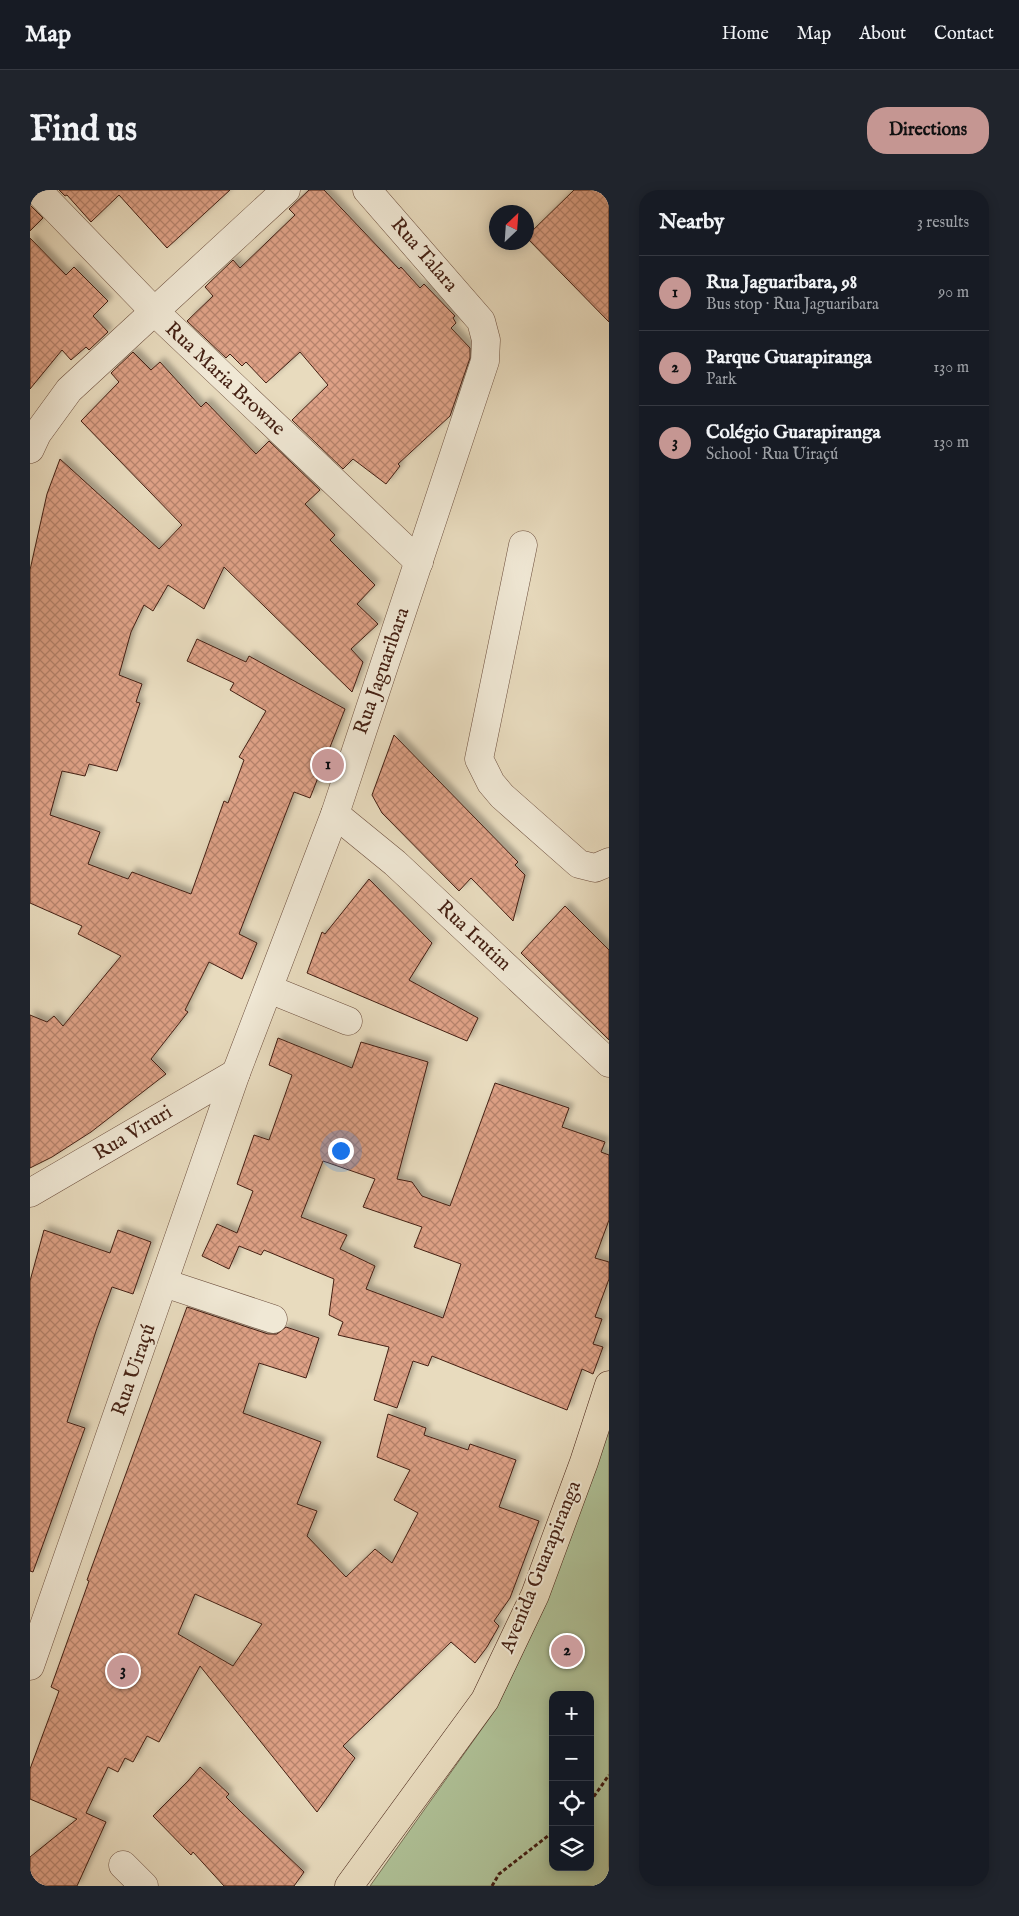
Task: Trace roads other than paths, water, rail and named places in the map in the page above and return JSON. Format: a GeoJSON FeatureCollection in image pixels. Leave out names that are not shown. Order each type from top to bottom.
{"type":"FeatureCollection","features":[{"type":"Feature","properties":{"kind":"main road","name":"Avenida Guarapiranga"},"geometry":{"type":"LineString","coordinates":[[349,1886],[484,1700],[535,1595],[584,1462],[609,1385]]}},
{"type":"Feature","properties":{"kind":"street","name":"Rua Maria Browne"},"geometry":{"type":"LineString","coordinates":[[37,190],[155,312],[419,562]]}},
{"type":"Feature","properties":{"kind":"street"},"geometry":{"type":"LineString","coordinates":[[30,449],[37,434],[69,390],[286,190]]}},
{"type":"Feature","properties":{"kind":"street","name":"Rua Talara"},"geometry":{"type":"LineString","coordinates":[[367,190],[480,321]]}},
{"type":"Feature","properties":{"kind":"street","name":"Rua Jaguaribara"},"geometry":{"type":"LineString","coordinates":[[236,1073],[335,814],[485,362],[486,340],[480,321]]}},
{"type":"Feature","properties":{"kind":"street"},"geometry":{"type":"LineString","coordinates":[[523,545],[479,759],[491,783],[502,796],[579,864],[595,868],[609,862]]}},
{"type":"Feature","properties":{"kind":"street","name":"Rua Irutim"},"geometry":{"type":"LineString","coordinates":[[335,814],[395,862],[609,1064]]}},
{"type":"Feature","properties":{"kind":"street"},"geometry":{"type":"LineString","coordinates":[[269,989],[348,1021]]}},
{"type":"Feature","properties":{"kind":"street","name":"Rua Viruri"},"geometry":{"type":"LineString","coordinates":[[30,1193],[236,1073]]}},
{"type":"Feature","properties":{"kind":"street","name":"Rua Uiraçú"},"geometry":{"type":"LineString","coordinates":[[30,1666],[37,1628],[164,1283],[236,1073]]}},
{"type":"Feature","properties":{"kind":"street"},"geometry":{"type":"LineString","coordinates":[[164,1283],[273,1319]]}},
{"type":"Feature","properties":{"kind":"street"},"geometry":{"type":"LineString","coordinates":[[123,1865],[144,1886]]}},
{"type":"Feature","properties":{"kind":"place","name":"Rua Jaguaribara, 98"},"geometry":{"type":"Point","coordinates":[328,765]}},
{"type":"Feature","properties":{"kind":"place","name":"Parque Guarapiranga"},"geometry":{"type":"Point","coordinates":[567,1651]}},
{"type":"Feature","properties":{"kind":"place","name":"Colégio Guarapiranga"},"geometry":{"type":"Point","coordinates":[123,1671]}}]}
